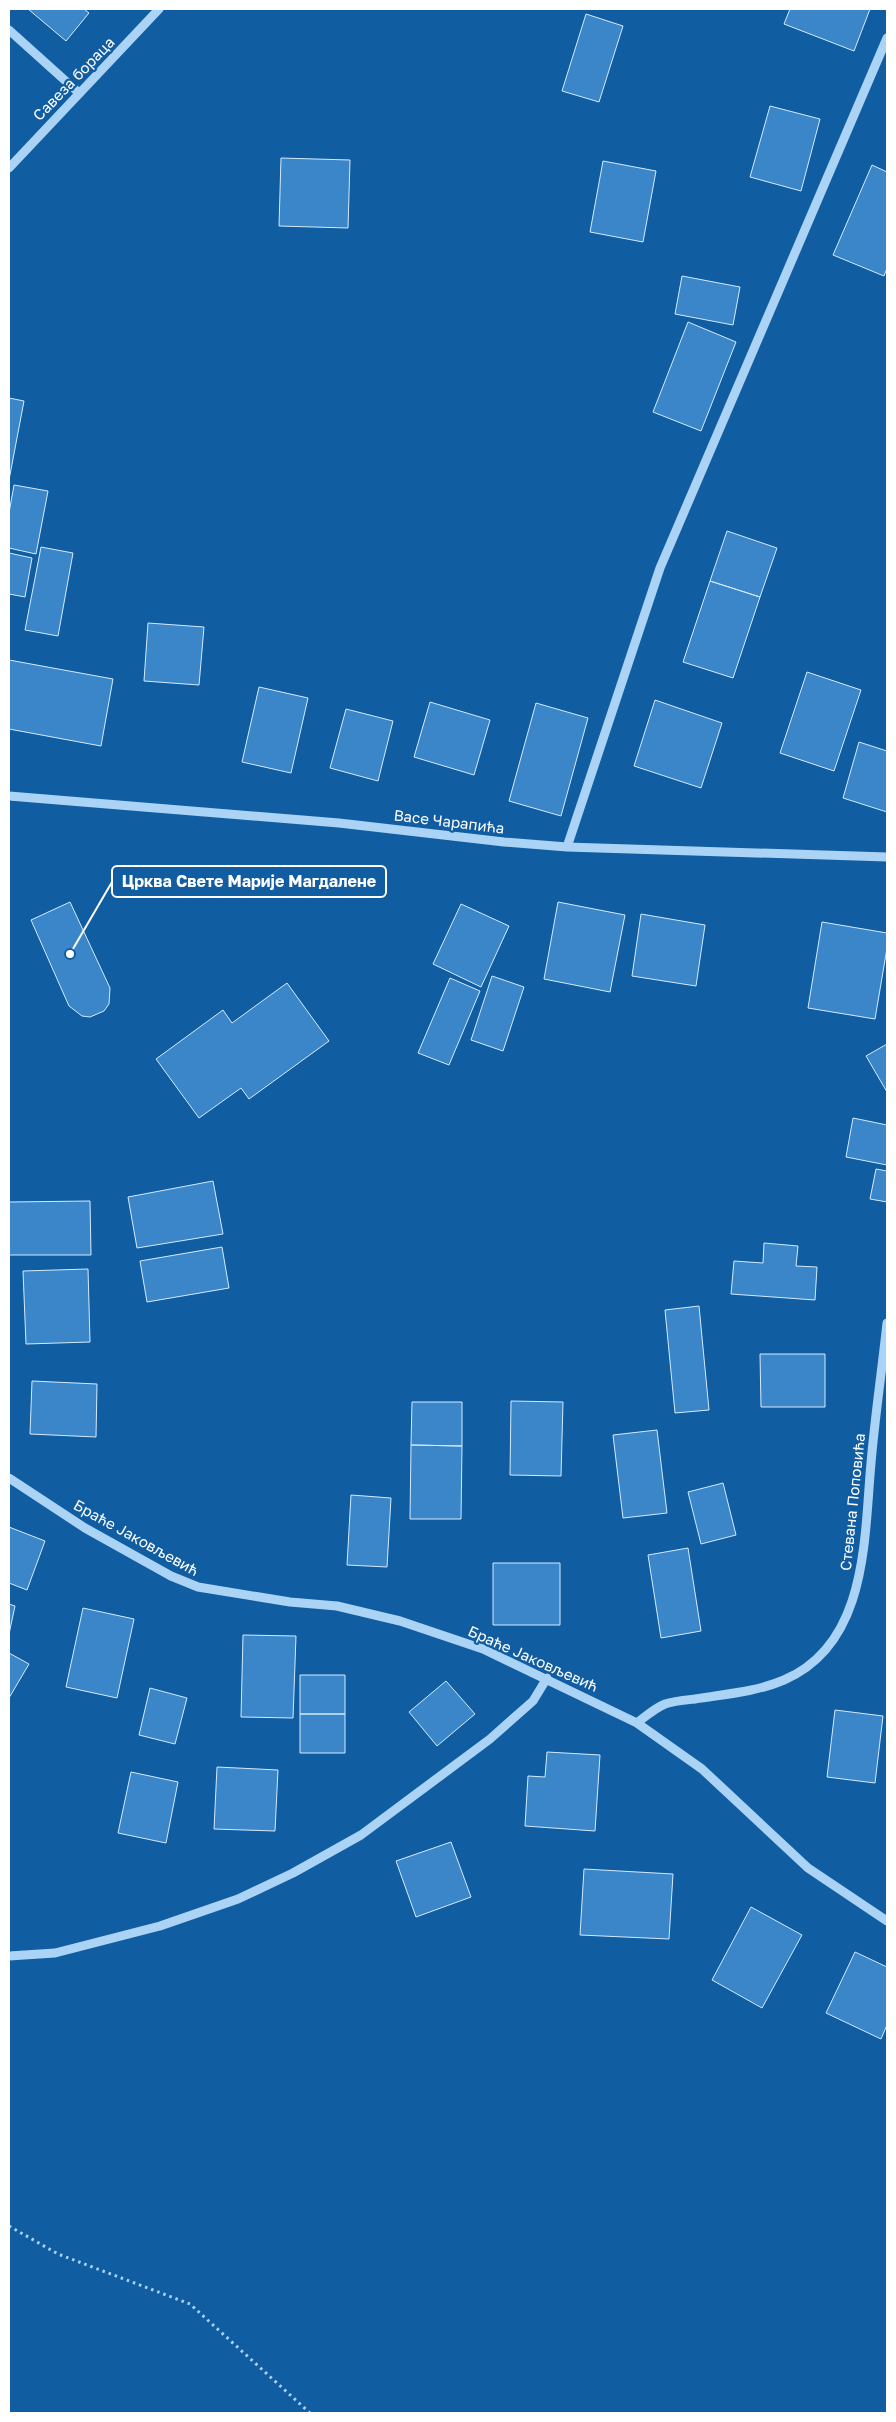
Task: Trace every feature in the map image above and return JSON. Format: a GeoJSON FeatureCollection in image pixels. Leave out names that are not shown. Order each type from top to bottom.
{"type":"FeatureCollection","features":[{"type":"Feature","properties":{"kind":"street","name":"Савеза бораца"},"geometry":{"type":"LineString","coordinates":[[9,168],[159,9]]}},
{"type":"Feature","properties":{"kind":"street"},"geometry":{"type":"LineString","coordinates":[[9,30],[79,93]]}},
{"type":"Feature","properties":{"kind":"street"},"geometry":{"type":"LineString","coordinates":[[567,847],[660,568],[887,38]]}},
{"type":"Feature","properties":{"kind":"street","name":"Васе Чарапића"},"geometry":{"type":"LineString","coordinates":[[9,796],[339,823],[504,842],[567,847],[887,857]]}},
{"type":"Feature","properties":{"kind":"street","name":"Стевана Поповића"},"geometry":{"type":"LineString","coordinates":[[637,1723],[652,1711],[666,1704],[758,1689],[786,1679],[805,1668],[819,1655],[845,1621],[857,1590],[867,1528],[871,1464],[887,1323]]}},
{"type":"Feature","properties":{"kind":"street","name":"Браће Јаковљевић"},"geometry":{"type":"LineString","coordinates":[[9,1478],[85,1528],[172,1576],[198,1587],[290,1602],[337,1606],[400,1621],[483,1649],[547,1678],[637,1723],[702,1769],[808,1868],[887,1921]]}},
{"type":"Feature","properties":{"kind":"street"},"geometry":{"type":"LineString","coordinates":[[9,1956],[56,1953],[160,1926],[238,1898],[293,1873],[361,1835],[490,1739],[532,1701],[547,1678]]}},
{"type":"Feature","properties":{"kind":"path"},"geometry":{"type":"LineString","coordinates":[[9,2226],[58,2254],[190,2304],[310,2413]]}},
{"type":"Feature","properties":{"kind":"building"},"geometry":{"type":"Polygon","coordinates":[[[28,9],[84,9],[89,13],[66,41],[28,9]]]}},
{"type":"Feature","properties":{"kind":"building"},"geometry":{"type":"Polygon","coordinates":[[[790,9],[870,9],[854,51],[784,24],[790,9]]]}},
{"type":"Feature","properties":{"kind":"building"},"geometry":{"type":"Polygon","coordinates":[[[586,14],[623,26],[599,102],[562,91],[586,14]]]}},
{"type":"Feature","properties":{"kind":"building"},"geometry":{"type":"Polygon","coordinates":[[[770,106],[820,119],[801,191],[750,177],[770,106]]]}},
{"type":"Feature","properties":{"kind":"building"},"geometry":{"type":"Polygon","coordinates":[[[281,158],[350,160],[348,228],[279,226],[281,158]]]}},
{"type":"Feature","properties":{"kind":"building"},"geometry":{"type":"Polygon","coordinates":[[[603,161],[656,171],[643,242],[590,232],[603,161]]]}},
{"type":"Feature","properties":{"kind":"building"},"geometry":{"type":"Polygon","coordinates":[[[872,165],[887,172],[887,268],[884,276],[833,255],[872,165]]]}},
{"type":"Feature","properties":{"kind":"building"},"geometry":{"type":"Polygon","coordinates":[[[682,276],[740,287],[733,325],[675,314],[682,276]]]}},
{"type":"Feature","properties":{"kind":"building"},"geometry":{"type":"Polygon","coordinates":[[[688,322],[736,342],[701,431],[653,412],[688,322]]]}},
{"type":"Feature","properties":{"kind":"building"},"geometry":{"type":"Polygon","coordinates":[[[9,398],[24,401],[9,480],[9,398]]]}},
{"type":"Feature","properties":{"kind":"building"},"geometry":{"type":"Polygon","coordinates":[[[14,485],[48,491],[36,554],[9,548],[9,513],[14,485]]]}},
{"type":"Feature","properties":{"kind":"building"},"geometry":{"type":"Polygon","coordinates":[[[727,531],[777,548],[760,597],[710,581],[727,531]]]}},
{"type":"Feature","properties":{"kind":"building"},"geometry":{"type":"Polygon","coordinates":[[[41,547],[73,553],[58,636],[25,630],[41,547]]]}},
{"type":"Feature","properties":{"kind":"building"},"geometry":{"type":"Polygon","coordinates":[[[9,553],[32,558],[25,597],[9,594],[9,553]]]}},
{"type":"Feature","properties":{"kind":"building"},"geometry":{"type":"Polygon","coordinates":[[[710,581],[760,597],[733,678],[683,662],[710,581]]]}},
{"type":"Feature","properties":{"kind":"building"},"geometry":{"type":"Polygon","coordinates":[[[148,623],[204,627],[199,685],[144,681],[148,623]]]}},
{"type":"Feature","properties":{"kind":"building"},"geometry":{"type":"Polygon","coordinates":[[[9,660],[113,679],[101,746],[9,729],[9,660]]]}},
{"type":"Feature","properties":{"kind":"building"},"geometry":{"type":"Polygon","coordinates":[[[807,672],[861,690],[834,771],[780,753],[807,672]]]}},
{"type":"Feature","properties":{"kind":"building"},"geometry":{"type":"Polygon","coordinates":[[[259,687],[308,698],[291,773],[242,762],[259,687]]]}},
{"type":"Feature","properties":{"kind":"building"},"geometry":{"type":"Polygon","coordinates":[[[655,700],[722,723],[701,788],[634,766],[655,700]]]}},
{"type":"Feature","properties":{"kind":"building"},"geometry":{"type":"Polygon","coordinates":[[[430,702],[490,720],[474,775],[414,757],[430,702]]]}},
{"type":"Feature","properties":{"kind":"building"},"geometry":{"type":"Polygon","coordinates":[[[536,703],[588,718],[561,816],[509,801],[536,703]]]}},
{"type":"Feature","properties":{"kind":"building"},"geometry":{"type":"Polygon","coordinates":[[[346,709],[393,721],[378,781],[330,768],[346,709]]]}},
{"type":"Feature","properties":{"kind":"building"},"geometry":{"type":"Polygon","coordinates":[[[859,742],[887,751],[887,812],[843,798],[859,742]]]}},
{"type":"Feature","properties":{"kind":"building"},"geometry":{"type":"Polygon","coordinates":[[[70,902],[110,988],[109,1004],[104,1011],[90,1017],[82,1016],[69,1006],[31,920],[70,902]]]}},
{"type":"Feature","properties":{"kind":"building"},"geometry":{"type":"Polygon","coordinates":[[[558,902],[625,915],[610,992],[544,979],[558,902]]]}},
{"type":"Feature","properties":{"kind":"building"},"geometry":{"type":"Polygon","coordinates":[[[461,904],[509,926],[481,987],[433,964],[461,904]]]}},
{"type":"Feature","properties":{"kind":"building"},"geometry":{"type":"Polygon","coordinates":[[[641,914],[705,925],[696,986],[632,976],[641,914]]]}},
{"type":"Feature","properties":{"kind":"building"},"geometry":{"type":"Polygon","coordinates":[[[822,922],[887,933],[887,948],[875,1019],[808,1008],[822,922]]]}},
{"type":"Feature","properties":{"kind":"building"},"geometry":{"type":"Polygon","coordinates":[[[492,976],[524,987],[503,1051],[471,1040],[492,976]]]}},
{"type":"Feature","properties":{"kind":"building"},"geometry":{"type":"Polygon","coordinates":[[[450,978],[480,991],[449,1065],[418,1053],[450,978]]]}},
{"type":"Feature","properties":{"kind":"building"},"geometry":{"type":"Polygon","coordinates":[[[287,983],[329,1041],[249,1099],[241,1088],[199,1118],[156,1059],[223,1010],[232,1023],[287,983]]]}},
{"type":"Feature","properties":{"kind":"building"},"geometry":{"type":"Polygon","coordinates":[[[887,1044],[887,1092],[866,1056],[887,1044]]]}},
{"type":"Feature","properties":{"kind":"building"},"geometry":{"type":"Polygon","coordinates":[[[853,1118],[887,1125],[887,1165],[846,1157],[853,1118]]]}},
{"type":"Feature","properties":{"kind":"building"},"geometry":{"type":"Polygon","coordinates":[[[876,1169],[887,1171],[887,1202],[870,1199],[876,1169]]]}},
{"type":"Feature","properties":{"kind":"building"},"geometry":{"type":"Polygon","coordinates":[[[213,1181],[223,1234],[137,1248],[128,1197],[213,1181]]]}},
{"type":"Feature","properties":{"kind":"building"},"geometry":{"type":"Polygon","coordinates":[[[90,1201],[91,1255],[9,1255],[9,1202],[90,1201]]]}},
{"type":"Feature","properties":{"kind":"building"},"geometry":{"type":"Polygon","coordinates":[[[764,1243],[798,1246],[796,1266],[817,1267],[815,1300],[731,1294],[734,1261],[763,1263],[764,1243]]]}},
{"type":"Feature","properties":{"kind":"building"},"geometry":{"type":"Polygon","coordinates":[[[222,1247],[229,1288],[147,1302],[140,1261],[222,1247]]]}},
{"type":"Feature","properties":{"kind":"building"},"geometry":{"type":"Polygon","coordinates":[[[88,1269],[90,1342],[26,1344],[23,1271],[88,1269]]]}},
{"type":"Feature","properties":{"kind":"building"},"geometry":{"type":"Polygon","coordinates":[[[699,1306],[709,1410],[675,1413],[665,1310],[699,1306]]]}},
{"type":"Feature","properties":{"kind":"building"},"geometry":{"type":"Polygon","coordinates":[[[760,1354],[825,1354],[825,1407],[761,1407],[760,1354]]]}},
{"type":"Feature","properties":{"kind":"building"},"geometry":{"type":"Polygon","coordinates":[[[32,1381],[97,1384],[96,1437],[30,1434],[32,1381]]]}},
{"type":"Feature","properties":{"kind":"building"},"geometry":{"type":"Polygon","coordinates":[[[511,1401],[563,1402],[561,1476],[510,1475],[511,1401]]]}},
{"type":"Feature","properties":{"kind":"building"},"geometry":{"type":"Polygon","coordinates":[[[412,1402],[462,1402],[462,1446],[411,1445],[412,1402]]]}},
{"type":"Feature","properties":{"kind":"building"},"geometry":{"type":"Polygon","coordinates":[[[657,1430],[667,1513],[623,1518],[613,1435],[657,1430]]]}},
{"type":"Feature","properties":{"kind":"building"},"geometry":{"type":"Polygon","coordinates":[[[411,1445],[462,1446],[461,1519],[410,1519],[411,1445]]]}},
{"type":"Feature","properties":{"kind":"building"},"geometry":{"type":"Polygon","coordinates":[[[723,1483],[736,1535],[701,1544],[688,1492],[723,1483]]]}},
{"type":"Feature","properties":{"kind":"building"},"geometry":{"type":"Polygon","coordinates":[[[351,1495],[391,1498],[387,1567],[347,1565],[351,1495]]]}},
{"type":"Feature","properties":{"kind":"building"},"geometry":{"type":"Polygon","coordinates":[[[9,1527],[45,1541],[27,1590],[9,1583],[9,1527]]]}},
{"type":"Feature","properties":{"kind":"building"},"geometry":{"type":"Polygon","coordinates":[[[688,1548],[701,1631],[661,1638],[648,1555],[688,1548]]]}},
{"type":"Feature","properties":{"kind":"building"},"geometry":{"type":"Polygon","coordinates":[[[493,1563],[560,1563],[560,1625],[493,1625],[493,1563]]]}},
{"type":"Feature","properties":{"kind":"building"},"geometry":{"type":"Polygon","coordinates":[[[9,1604],[15,1606],[9,1634],[9,1604]]]}},
{"type":"Feature","properties":{"kind":"building"},"geometry":{"type":"Polygon","coordinates":[[[83,1608],[134,1619],[117,1698],[66,1687],[83,1608]]]}},
{"type":"Feature","properties":{"kind":"building"},"geometry":{"type":"Polygon","coordinates":[[[243,1635],[296,1636],[293,1718],[241,1717],[243,1635]]]}},
{"type":"Feature","properties":{"kind":"building"},"geometry":{"type":"Polygon","coordinates":[[[9,1653],[29,1664],[9,1698],[9,1653]]]}},
{"type":"Feature","properties":{"kind":"building"},"geometry":{"type":"Polygon","coordinates":[[[300,1675],[345,1675],[345,1714],[300,1714],[300,1675]]]}},
{"type":"Feature","properties":{"kind":"building"},"geometry":{"type":"Polygon","coordinates":[[[446,1681],[475,1714],[437,1746],[409,1712],[446,1681]]]}},
{"type":"Feature","properties":{"kind":"building"},"geometry":{"type":"Polygon","coordinates":[[[150,1688],[187,1698],[175,1744],[139,1735],[150,1688]]]}},
{"type":"Feature","properties":{"kind":"building"},"geometry":{"type":"Polygon","coordinates":[[[835,1710],[883,1716],[875,1783],[827,1777],[835,1710]]]}},
{"type":"Feature","properties":{"kind":"building"},"geometry":{"type":"Polygon","coordinates":[[[300,1714],[345,1714],[345,1753],[300,1753],[300,1714]]]}},
{"type":"Feature","properties":{"kind":"building"},"geometry":{"type":"Polygon","coordinates":[[[547,1752],[600,1755],[595,1831],[525,1826],[528,1776],[545,1777],[547,1752]]]}},
{"type":"Feature","properties":{"kind":"building"},"geometry":{"type":"Polygon","coordinates":[[[217,1767],[278,1770],[275,1831],[214,1829],[217,1767]]]}},
{"type":"Feature","properties":{"kind":"building"},"geometry":{"type":"Polygon","coordinates":[[[131,1772],[178,1782],[166,1843],[118,1833],[131,1772]]]}},
{"type":"Feature","properties":{"kind":"building"},"geometry":{"type":"Polygon","coordinates":[[[451,1842],[471,1897],[416,1917],[396,1861],[451,1842]]]}},
{"type":"Feature","properties":{"kind":"building"},"geometry":{"type":"Polygon","coordinates":[[[584,1869],[673,1874],[669,1939],[580,1935],[584,1869]]]}},
{"type":"Feature","properties":{"kind":"building"},"geometry":{"type":"Polygon","coordinates":[[[751,1907],[802,1935],[762,2008],[712,1980],[751,1907]]]}},
{"type":"Feature","properties":{"kind":"building"},"geometry":{"type":"Polygon","coordinates":[[[855,1952],[887,1967],[887,2025],[881,2039],[826,2013],[855,1952]]]}},
{"type":"Feature","properties":{"kind":"place","name":"Црква Свете Марије Магдалене"},"geometry":{"type":"Point","coordinates":[70,954]}}]}
